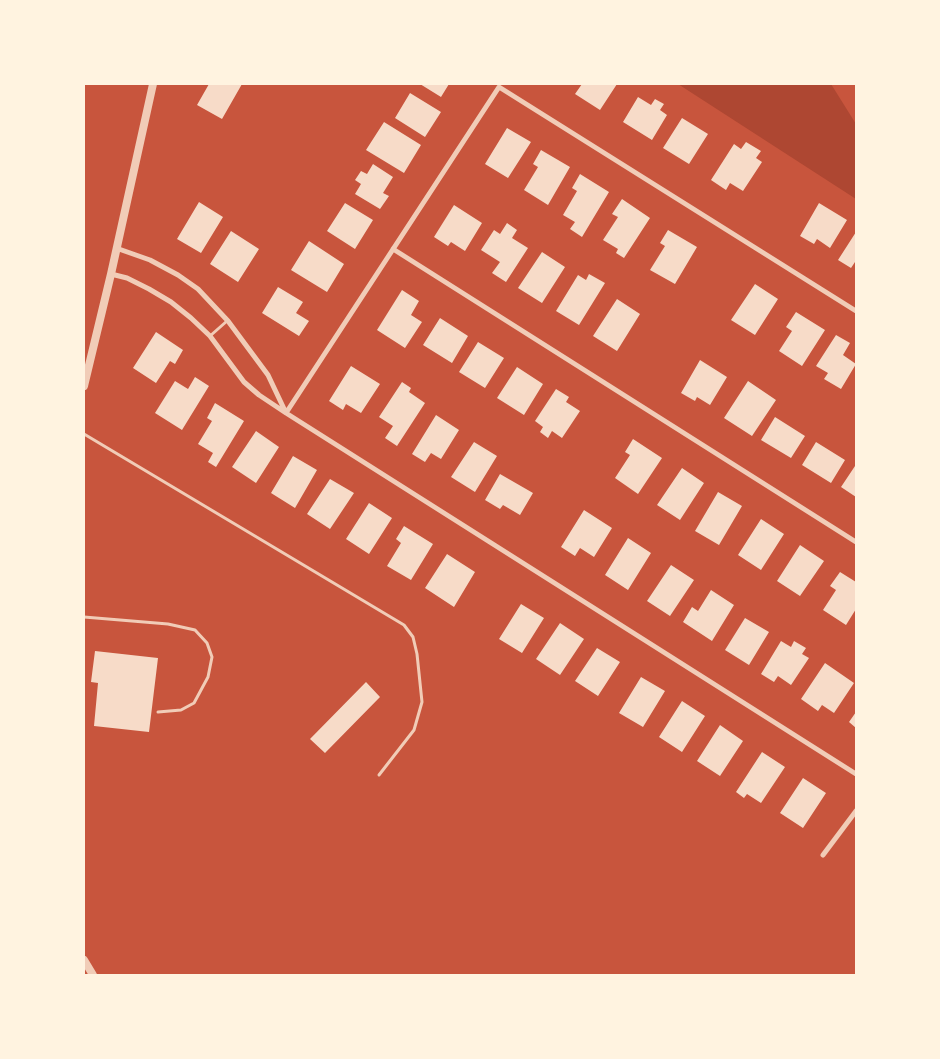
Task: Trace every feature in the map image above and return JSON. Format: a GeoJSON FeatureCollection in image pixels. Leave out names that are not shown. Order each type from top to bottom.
{"type":"FeatureCollection","features":[{"type":"Feature","properties":{"kind":"street"},"geometry":{"type":"LineString","coordinates":[[84,386],[153,84]]}},
{"type":"Feature","properties":{"kind":"street"},"geometry":{"type":"LineString","coordinates":[[286,413],[499,87],[856,311]]}},
{"type":"Feature","properties":{"kind":"street"},"geometry":{"type":"LineString","coordinates":[[116,248],[150,260],[178,275],[198,289],[228,320],[268,375],[286,413]]}},
{"type":"Feature","properties":{"kind":"street"},"geometry":{"type":"LineString","coordinates":[[393,249],[856,542]]}},
{"type":"Feature","properties":{"kind":"street"},"geometry":{"type":"LineString","coordinates":[[111,274],[134,282],[171,302],[191,318],[210,336],[244,382],[259,396],[856,774]]}},
{"type":"Feature","properties":{"kind":"street"},"geometry":{"type":"LineString","coordinates":[[823,855],[856,811]]}},
{"type":"Feature","properties":{"kind":"street"},"geometry":{"type":"LineString","coordinates":[[84,960],[89,973]]}},
{"type":"Feature","properties":{"kind":"lane"},"geometry":{"type":"LineString","coordinates":[[210,336],[228,320]]}},
{"type":"Feature","properties":{"kind":"lane"},"geometry":{"type":"LineString","coordinates":[[84,434],[404,625],[413,637],[418,654],[422,702],[414,730],[379,775]]}},
{"type":"Feature","properties":{"kind":"lane"},"geometry":{"type":"LineString","coordinates":[[84,616],[168,624],[195,630],[207,642],[212,657],[208,677],[194,703],[181,710],[158,712]]}},
{"type":"Feature","properties":{"kind":"shaded area"},"geometry":{"type":"Polygon","coordinates":[[[678,84],[831,84],[856,124],[856,199],[678,84]]]}},
{"type":"Feature","properties":{"kind":"building"},"geometry":{"type":"Polygon","coordinates":[[[209,84],[242,84],[222,119],[197,105],[209,84]]]}},
{"type":"Feature","properties":{"kind":"building"},"geometry":{"type":"Polygon","coordinates":[[[420,84],[449,84],[441,97],[420,84]]]}},
{"type":"Feature","properties":{"kind":"building"},"geometry":{"type":"Polygon","coordinates":[[[582,84],[617,84],[600,110],[575,94],[582,84]]]}},
{"type":"Feature","properties":{"kind":"building"},"geometry":{"type":"Polygon","coordinates":[[[410,93],[441,112],[425,137],[395,118],[410,93]]]}},
{"type":"Feature","properties":{"kind":"building"},"geometry":{"type":"Polygon","coordinates":[[[638,97],[651,105],[655,99],[664,104],[660,110],[667,115],[652,140],[623,122],[638,97]]]}},
{"type":"Feature","properties":{"kind":"building"},"geometry":{"type":"Polygon","coordinates":[[[682,118],[708,134],[689,164],[663,148],[682,118]]]}},
{"type":"Feature","properties":{"kind":"building"},"geometry":{"type":"Polygon","coordinates":[[[384,122],[421,145],[404,173],[366,150],[384,122]]]}},
{"type":"Feature","properties":{"kind":"building"},"geometry":{"type":"Polygon","coordinates":[[[507,128],[531,142],[508,178],[485,164],[507,128]]]}},
{"type":"Feature","properties":{"kind":"building"},"geometry":{"type":"Polygon","coordinates":[[[746,142],[761,151],[756,158],[762,162],[743,191],[730,183],[726,190],[711,180],[734,144],[741,149],[746,142]]]}},
{"type":"Feature","properties":{"kind":"building"},"geometry":{"type":"Polygon","coordinates":[[[541,150],[570,167],[548,205],[524,190],[538,167],[533,164],[541,150]]]}},
{"type":"Feature","properties":{"kind":"building"},"geometry":{"type":"Polygon","coordinates":[[[373,164],[393,177],[383,193],[389,196],[380,209],[355,194],[361,184],[355,180],[361,171],[367,174],[373,164]]]}},
{"type":"Feature","properties":{"kind":"building"},"geometry":{"type":"Polygon","coordinates":[[[580,174],[609,192],[582,237],[570,229],[575,222],[563,215],[577,191],[572,188],[580,174]]]}},
{"type":"Feature","properties":{"kind":"building"},"geometry":{"type":"Polygon","coordinates":[[[622,199],[650,218],[624,258],[616,253],[618,249],[603,240],[618,217],[612,214],[622,199]]]}},
{"type":"Feature","properties":{"kind":"building"},"geometry":{"type":"Polygon","coordinates":[[[199,202],[223,217],[201,253],[177,239],[199,202]]]}},
{"type":"Feature","properties":{"kind":"building"},"geometry":{"type":"Polygon","coordinates":[[[345,203],[373,220],[355,249],[327,231],[345,203]]]}},
{"type":"Feature","properties":{"kind":"building"},"geometry":{"type":"Polygon","coordinates":[[[819,203],[847,220],[830,248],[817,239],[814,244],[800,236],[819,203]]]}},
{"type":"Feature","properties":{"kind":"building"},"geometry":{"type":"Polygon","coordinates":[[[454,205],[482,223],[465,251],[451,242],[448,246],[434,237],[454,205]]]}},
{"type":"Feature","properties":{"kind":"building"},"geometry":{"type":"Polygon","coordinates":[[[507,223],[517,230],[512,238],[528,248],[506,282],[492,273],[500,262],[481,250],[494,230],[500,234],[507,223]]]}},
{"type":"Feature","properties":{"kind":"building"},"geometry":{"type":"Polygon","coordinates":[[[668,230],[697,247],[675,284],[650,270],[665,246],[660,243],[668,230]]]}},
{"type":"Feature","properties":{"kind":"building"},"geometry":{"type":"Polygon","coordinates":[[[231,231],[259,249],[238,282],[210,264],[231,231]]]}},
{"type":"Feature","properties":{"kind":"building"},"geometry":{"type":"Polygon","coordinates":[[[856,232],[856,263],[851,268],[838,260],[856,232]]]}},
{"type":"Feature","properties":{"kind":"building"},"geometry":{"type":"Polygon","coordinates":[[[309,241],[344,264],[327,292],[291,270],[309,241]]]}},
{"type":"Feature","properties":{"kind":"building"},"geometry":{"type":"Polygon","coordinates":[[[542,252],[565,267],[542,303],[518,288],[542,252]]]}},
{"type":"Feature","properties":{"kind":"building"},"geometry":{"type":"Polygon","coordinates":[[[589,274],[605,283],[579,325],[556,311],[578,275],[586,280],[589,274]]]}},
{"type":"Feature","properties":{"kind":"building"},"geometry":{"type":"Polygon","coordinates":[[[755,284],[778,299],[755,335],[731,320],[755,284]]]}},
{"type":"Feature","properties":{"kind":"building"},"geometry":{"type":"Polygon","coordinates":[[[278,287],[303,302],[296,313],[309,321],[299,336],[262,313],[278,287]]]}},
{"type":"Feature","properties":{"kind":"building"},"geometry":{"type":"Polygon","coordinates":[[[402,290],[419,301],[411,315],[422,322],[405,348],[377,330],[402,290]]]}},
{"type":"Feature","properties":{"kind":"building"},"geometry":{"type":"Polygon","coordinates":[[[617,299],[640,314],[617,351],[593,336],[617,299]]]}},
{"type":"Feature","properties":{"kind":"building"},"geometry":{"type":"Polygon","coordinates":[[[796,312],[825,330],[802,366],[779,351],[792,331],[786,327],[796,312]]]}},
{"type":"Feature","properties":{"kind":"building"},"geometry":{"type":"Polygon","coordinates":[[[440,318],[468,336],[452,363],[423,345],[440,318]]]}},
{"type":"Feature","properties":{"kind":"building"},"geometry":{"type":"Polygon","coordinates":[[[156,332],[183,350],[175,364],[170,361],[156,383],[133,368],[156,332]]]}},
{"type":"Feature","properties":{"kind":"building"},"geometry":{"type":"Polygon","coordinates":[[[836,335],[850,343],[843,355],[856,364],[841,389],[824,379],[828,373],[816,366],[836,335]]]}},
{"type":"Feature","properties":{"kind":"building"},"geometry":{"type":"Polygon","coordinates":[[[478,342],[504,358],[485,388],[459,372],[478,342]]]}},
{"type":"Feature","properties":{"kind":"building"},"geometry":{"type":"Polygon","coordinates":[[[700,360],[727,377],[710,405],[697,397],[695,401],[681,393],[700,360]]]}},
{"type":"Feature","properties":{"kind":"building"},"geometry":{"type":"Polygon","coordinates":[[[351,366],[380,384],[361,413],[346,404],[343,410],[329,401],[351,366]]]}},
{"type":"Feature","properties":{"kind":"building"},"geometry":{"type":"Polygon","coordinates":[[[517,367],[543,384],[524,415],[497,398],[517,367]]]}},
{"type":"Feature","properties":{"kind":"building"},"geometry":{"type":"Polygon","coordinates":[[[195,377],[209,386],[182,430],[155,413],[175,381],[188,389],[195,377]]]}},
{"type":"Feature","properties":{"kind":"building"},"geometry":{"type":"Polygon","coordinates":[[[748,381],[776,400],[752,436],[724,418],[748,381]]]}},
{"type":"Feature","properties":{"kind":"building"},"geometry":{"type":"Polygon","coordinates":[[[402,382],[411,388],[409,392],[425,403],[397,446],[385,438],[393,426],[379,417],[402,382]]]}},
{"type":"Feature","properties":{"kind":"building"},"geometry":{"type":"Polygon","coordinates":[[[556,389],[569,397],[566,402],[580,411],[562,438],[552,431],[548,438],[540,432],[543,427],[535,421],[556,389]]]}},
{"type":"Feature","properties":{"kind":"building"},"geometry":{"type":"Polygon","coordinates":[[[215,403],[244,421],[216,467],[208,462],[213,453],[198,444],[212,421],[207,418],[215,403]]]}},
{"type":"Feature","properties":{"kind":"building"},"geometry":{"type":"Polygon","coordinates":[[[436,415],[459,430],[441,459],[431,453],[425,462],[412,454],[436,415]]]}},
{"type":"Feature","properties":{"kind":"building"},"geometry":{"type":"Polygon","coordinates":[[[775,417],[805,436],[791,458],[761,440],[775,417]]]}},
{"type":"Feature","properties":{"kind":"building"},"geometry":{"type":"Polygon","coordinates":[[[256,431],[279,447],[256,483],[232,467],[256,431]]]}},
{"type":"Feature","properties":{"kind":"building"},"geometry":{"type":"Polygon","coordinates":[[[633,439],[662,458],[638,494],[615,478],[630,455],[625,452],[633,439]]]}},
{"type":"Feature","properties":{"kind":"building"},"geometry":{"type":"Polygon","coordinates":[[[474,442],[497,456],[475,492],[451,477],[474,442]]]}},
{"type":"Feature","properties":{"kind":"building"},"geometry":{"type":"Polygon","coordinates":[[[816,442],[845,460],[831,483],[802,465],[816,442]]]}},
{"type":"Feature","properties":{"kind":"building"},"geometry":{"type":"Polygon","coordinates":[[[293,456],[317,470],[295,508],[271,493],[293,456]]]}},
{"type":"Feature","properties":{"kind":"building"},"geometry":{"type":"Polygon","coordinates":[[[856,467],[856,497],[841,487],[856,467]]]}},
{"type":"Feature","properties":{"kind":"building"},"geometry":{"type":"Polygon","coordinates":[[[682,468],[704,483],[680,520],[657,505],[682,468]]]}},
{"type":"Feature","properties":{"kind":"building"},"geometry":{"type":"Polygon","coordinates":[[[500,474],[533,493],[520,515],[503,505],[500,509],[485,500],[500,474]]]}},
{"type":"Feature","properties":{"kind":"building"},"geometry":{"type":"Polygon","coordinates":[[[330,479],[354,493],[330,529],[307,514],[330,479]]]}},
{"type":"Feature","properties":{"kind":"building"},"geometry":{"type":"Polygon","coordinates":[[[718,492],[742,506],[719,545],[695,531],[718,492]]]}},
{"type":"Feature","properties":{"kind":"building"},"geometry":{"type":"Polygon","coordinates":[[[369,503],[392,518],[369,554],[346,539],[369,503]]]}},
{"type":"Feature","properties":{"kind":"building"},"geometry":{"type":"Polygon","coordinates":[[[584,510],[612,528],[594,557],[580,548],[575,556],[561,547],[584,510]]]}},
{"type":"Feature","properties":{"kind":"building"},"geometry":{"type":"Polygon","coordinates":[[[761,519],[784,534],[761,570],[738,555],[761,519]]]}},
{"type":"Feature","properties":{"kind":"building"},"geometry":{"type":"Polygon","coordinates":[[[404,526],[433,544],[411,580],[387,566],[401,543],[396,539],[404,526]]]}},
{"type":"Feature","properties":{"kind":"building"},"geometry":{"type":"Polygon","coordinates":[[[628,538],[651,553],[628,590],[605,575],[628,538]]]}},
{"type":"Feature","properties":{"kind":"building"},"geometry":{"type":"Polygon","coordinates":[[[800,545],[824,561],[800,596],[777,581],[800,545]]]}},
{"type":"Feature","properties":{"kind":"building"},"geometry":{"type":"Polygon","coordinates":[[[447,554],[475,572],[454,607],[425,588],[447,554]]]}},
{"type":"Feature","properties":{"kind":"building"},"geometry":{"type":"Polygon","coordinates":[[[671,565],[694,580],[670,616],[647,601],[671,565]]]}},
{"type":"Feature","properties":{"kind":"building"},"geometry":{"type":"Polygon","coordinates":[[[840,572],[856,582],[856,609],[846,625],[823,610],[836,590],[830,586],[840,572]]]}},
{"type":"Feature","properties":{"kind":"building"},"geometry":{"type":"Polygon","coordinates":[[[711,590],[734,605],[712,641],[683,622],[692,607],[698,611],[711,590]]]}},
{"type":"Feature","properties":{"kind":"building"},"geometry":{"type":"Polygon","coordinates":[[[521,604],[544,618],[522,653],[499,639],[521,604]]]}},
{"type":"Feature","properties":{"kind":"building"},"geometry":{"type":"Polygon","coordinates":[[[745,618],[769,632],[749,665],[725,650],[745,618]]]}},
{"type":"Feature","properties":{"kind":"building"},"geometry":{"type":"Polygon","coordinates":[[[560,623],[584,639],[560,675],[536,659],[560,623]]]}},
{"type":"Feature","properties":{"kind":"building"},"geometry":{"type":"Polygon","coordinates":[[[781,641],[791,647],[794,641],[806,648],[802,654],[809,658],[791,685],[778,676],[774,682],[761,674],[781,641]]]}},
{"type":"Feature","properties":{"kind":"building"},"geometry":{"type":"Polygon","coordinates":[[[597,648],[620,662],[598,696],[575,681],[597,648]]]}},
{"type":"Feature","properties":{"kind":"building"},"geometry":{"type":"Polygon","coordinates":[[[95,651],[158,658],[149,732],[94,726],[98,683],[91,682],[95,651]]]}},
{"type":"Feature","properties":{"kind":"building"},"geometry":{"type":"Polygon","coordinates":[[[825,663],[854,683],[834,713],[822,705],[818,711],[801,699],[825,663]]]}},
{"type":"Feature","properties":{"kind":"building"},"geometry":{"type":"Polygon","coordinates":[[[641,677],[665,691],[643,727],[619,713],[641,677]]]}},
{"type":"Feature","properties":{"kind":"building"},"geometry":{"type":"Polygon","coordinates":[[[366,682],[380,697],[325,753],[310,739],[366,682]]]}},
{"type":"Feature","properties":{"kind":"building"},"geometry":{"type":"Polygon","coordinates":[[[682,701],[705,716],[682,752],[659,737],[682,701]]]}},
{"type":"Feature","properties":{"kind":"building"},"geometry":{"type":"Polygon","coordinates":[[[856,712],[856,728],[849,722],[856,712]]]}},
{"type":"Feature","properties":{"kind":"building"},"geometry":{"type":"Polygon","coordinates":[[[720,725],[743,741],[720,776],[697,761],[720,725]]]}},
{"type":"Feature","properties":{"kind":"building"},"geometry":{"type":"Polygon","coordinates":[[[762,752],[785,767],[761,803],[747,794],[744,798],[736,792],[762,752]]]}},
{"type":"Feature","properties":{"kind":"building"},"geometry":{"type":"Polygon","coordinates":[[[803,778],[826,793],[803,828],[780,813],[803,778]]]}}]}
